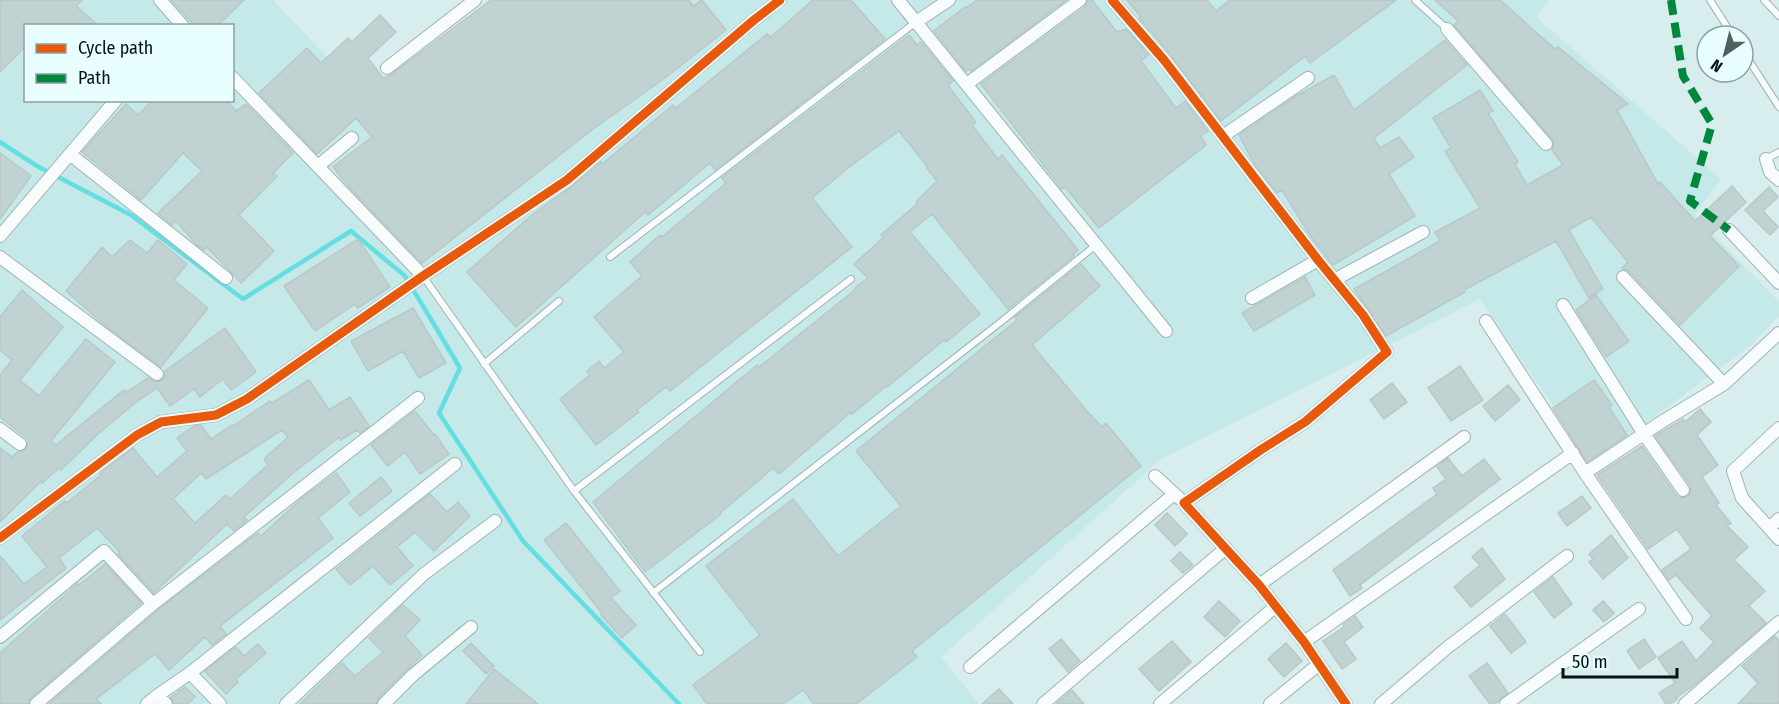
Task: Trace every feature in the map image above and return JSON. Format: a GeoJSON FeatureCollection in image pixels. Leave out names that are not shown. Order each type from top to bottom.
{"type":"FeatureCollection","features":[{"type":"Feature","properties":{"kind":"street"},"geometry":{"type":"LineString","coordinates":[[161,0],[180,24]]}},
{"type":"Feature","properties":{"kind":"street"},"geometry":{"type":"LineString","coordinates":[[387,68],[476,0]]}},
{"type":"Feature","properties":{"kind":"street"},"geometry":{"type":"LineString","coordinates":[[0,538],[137,435],[161,422],[216,415],[247,399],[419,278],[567,180],[780,0]]}},
{"type":"Feature","properties":{"kind":"street"},"geometry":{"type":"LineString","coordinates":[[898,0],[1166,331]]}},
{"type":"Feature","properties":{"kind":"street"},"geometry":{"type":"LineString","coordinates":[[916,22],[949,0]]}},
{"type":"Feature","properties":{"kind":"street"},"geometry":{"type":"LineString","coordinates":[[967,84],[1080,0]]}},
{"type":"Feature","properties":{"kind":"street"},"geometry":{"type":"LineString","coordinates":[[1112,0],[1164,60],[1363,315],[1387,352],[1305,422],[1184,504]]}},
{"type":"Feature","properties":{"kind":"street"},"geometry":{"type":"LineString","coordinates":[[1447,29],[1546,144]]}},
{"type":"Feature","properties":{"kind":"street"},"geometry":{"type":"LineString","coordinates":[[1223,136],[1308,78]]}},
{"type":"Feature","properties":{"kind":"street"},"geometry":{"type":"LineString","coordinates":[[234,79],[318,166],[419,278]]}},
{"type":"Feature","properties":{"kind":"street"},"geometry":{"type":"LineString","coordinates":[[0,236],[114,102]]}},
{"type":"Feature","properties":{"kind":"street"},"geometry":{"type":"LineString","coordinates":[[318,166],[352,138]]}},
{"type":"Feature","properties":{"kind":"street"},"geometry":{"type":"LineString","coordinates":[[1766,159],[1770,172],[1779,180]]}},
{"type":"Feature","properties":{"kind":"street"},"geometry":{"type":"LineString","coordinates":[[66,160],[226,278]]}},
{"type":"Feature","properties":{"kind":"street"},"geometry":{"type":"LineString","coordinates":[[1729,230],[1779,283]]}},
{"type":"Feature","properties":{"kind":"street"},"geometry":{"type":"LineString","coordinates":[[1334,280],[1424,232]]}},
{"type":"Feature","properties":{"kind":"street"},"geometry":{"type":"LineString","coordinates":[[0,256],[157,374]]}},
{"type":"Feature","properties":{"kind":"street"},"geometry":{"type":"LineString","coordinates":[[1252,298],[1318,260]]}},
{"type":"Feature","properties":{"kind":"street"},"geometry":{"type":"LineString","coordinates":[[1623,277],[1724,384]]}},
{"type":"Feature","properties":{"kind":"street"},"geometry":{"type":"LineString","coordinates":[[1563,305],[1644,434],[1683,490]]}},
{"type":"Feature","properties":{"kind":"street"},"geometry":{"type":"LineString","coordinates":[[1486,321],[1585,473],[1686,619]]}},
{"type":"Feature","properties":{"kind":"street"},"geometry":{"type":"LineString","coordinates":[[1585,473],[1724,384],[1779,333]]}},
{"type":"Feature","properties":{"kind":"street"},"geometry":{"type":"LineString","coordinates":[[36,704],[153,604],[418,398]]}},
{"type":"Feature","properties":{"kind":"street"},"geometry":{"type":"LineString","coordinates":[[1779,428],[1734,471],[1742,498],[1779,539]]}},
{"type":"Feature","properties":{"kind":"street"},"geometry":{"type":"LineString","coordinates":[[0,429],[20,444]]}},
{"type":"Feature","properties":{"kind":"street"},"geometry":{"type":"LineString","coordinates":[[1259,585],[1464,437]]}},
{"type":"Feature","properties":{"kind":"street"},"geometry":{"type":"LineString","coordinates":[[1304,642],[1572,453]]}},
{"type":"Feature","properties":{"kind":"street"},"geometry":{"type":"LineString","coordinates":[[147,704],[162,699],[190,673],[455,464]]}},
{"type":"Feature","properties":{"kind":"street"},"geometry":{"type":"LineString","coordinates":[[1155,476],[1259,585],[1304,642],[1346,704]]}},
{"type":"Feature","properties":{"kind":"street"},"geometry":{"type":"LineString","coordinates":[[970,667],[1174,494]]}},
{"type":"Feature","properties":{"kind":"street"},"geometry":{"type":"LineString","coordinates":[[1769,528],[1779,519]]}},
{"type":"Feature","properties":{"kind":"street"},"geometry":{"type":"LineString","coordinates":[[286,704],[424,574],[495,521]]}},
{"type":"Feature","properties":{"kind":"street"},"geometry":{"type":"LineString","coordinates":[[1043,704],[1226,548]]}},
{"type":"Feature","properties":{"kind":"street"},"geometry":{"type":"LineString","coordinates":[[0,637],[104,550],[153,604]]}},
{"type":"Feature","properties":{"kind":"street"},"geometry":{"type":"LineString","coordinates":[[1381,704],[1448,648],[1568,556]]}},
{"type":"Feature","properties":{"kind":"street"},"geometry":{"type":"LineString","coordinates":[[1160,704],[1275,607]]}},
{"type":"Feature","properties":{"kind":"street"},"geometry":{"type":"LineString","coordinates":[[1506,704],[1639,609]]}},
{"type":"Feature","properties":{"kind":"street"},"geometry":{"type":"LineString","coordinates":[[1685,704],[1779,622]]}},
{"type":"Feature","properties":{"kind":"street"},"geometry":{"type":"LineString","coordinates":[[384,704],[413,675],[471,627]]}},
{"type":"Feature","properties":{"kind":"street"},"geometry":{"type":"LineString","coordinates":[[1270,704],[1319,664]]}},
{"type":"Feature","properties":{"kind":"street"},"geometry":{"type":"LineString","coordinates":[[190,673],[220,704]]}},
{"type":"Feature","properties":{"kind":"lane"},"geometry":{"type":"LineString","coordinates":[[1415,0],[1447,29]]}},
{"type":"Feature","properties":{"kind":"lane"},"geometry":{"type":"LineString","coordinates":[[1710,0],[1725,24]]}},
{"type":"Feature","properties":{"kind":"lane"},"geometry":{"type":"LineString","coordinates":[[1764,0],[1779,16]]}},
{"type":"Feature","properties":{"kind":"lane"},"geometry":{"type":"LineString","coordinates":[[610,256],[916,22]]}},
{"type":"Feature","properties":{"kind":"lane"},"geometry":{"type":"LineString","coordinates":[[1755,70],[1779,107]]}},
{"type":"Feature","properties":{"kind":"lane"},"geometry":{"type":"LineString","coordinates":[[1766,159],[1779,152]]}},
{"type":"Feature","properties":{"kind":"lane"},"geometry":{"type":"LineString","coordinates":[[653,593],[997,325],[1096,244]]}},
{"type":"Feature","properties":{"kind":"lane"},"geometry":{"type":"LineString","coordinates":[[419,278],[484,364],[574,491],[700,652]]}},
{"type":"Feature","properties":{"kind":"lane"},"geometry":{"type":"LineString","coordinates":[[574,491],[851,279]]}},
{"type":"Feature","properties":{"kind":"lane"},"geometry":{"type":"LineString","coordinates":[[484,364],[559,301]]}},
{"type":"Feature","properties":{"kind":"shaded area"},"geometry":{"type":"Polygon","coordinates":[[[0,0],[273,0],[366,98],[492,0],[1549,0],[1536,17],[1721,179],[1695,215],[1779,302],[1779,316],[1751,345],[1592,463],[1480,299],[1161,459],[941,657],[979,704],[0,704],[0,0]]]}},
{"type":"Feature","properties":{"kind":"building"},"geometry":{"type":"Polygon","coordinates":[[[0,0],[82,0],[76,6],[97,24],[24,24],[24,48],[0,72],[0,0]]]}},
{"type":"Feature","properties":{"kind":"building"},"geometry":{"type":"Polygon","coordinates":[[[171,0],[244,0],[219,24],[193,24],[171,0]]]}},
{"type":"Feature","properties":{"kind":"building"},"geometry":{"type":"Polygon","coordinates":[[[491,0],[689,0],[693,6],[702,0],[726,30],[665,78],[593,129],[422,263],[349,187],[333,167],[372,137],[356,118],[317,154],[259,93],[307,48],[321,63],[348,38],[352,42],[380,15],[396,32],[368,58],[383,78],[389,76],[491,0]]]}},
{"type":"Feature","properties":{"kind":"building"},"geometry":{"type":"Polygon","coordinates":[[[813,0],[851,0],[885,39],[715,170],[710,163],[648,215],[645,212],[516,327],[467,272],[532,215],[601,162],[602,164],[673,105],[676,108],[767,34],[771,37],[813,0]]]}},
{"type":"Feature","properties":{"kind":"building"},"geometry":{"type":"Polygon","coordinates":[[[977,0],[1066,0],[971,71],[969,69],[966,71],[934,31],[977,0]]]}},
{"type":"Feature","properties":{"kind":"building"},"geometry":{"type":"Polygon","coordinates":[[[1088,0],[1092,0],[1117,32],[1126,29],[1149,55],[1141,61],[1176,108],[1185,101],[1208,131],[1201,136],[1206,145],[1099,228],[1065,187],[1062,189],[981,84],[1085,7],[1088,0]]]}},
{"type":"Feature","properties":{"kind":"building"},"geometry":{"type":"Polygon","coordinates":[[[1127,0],[1207,0],[1216,11],[1230,0],[1396,0],[1310,63],[1305,56],[1221,121],[1127,0]]]}},
{"type":"Feature","properties":{"kind":"building"},"geometry":{"type":"Polygon","coordinates":[[[1435,0],[1500,0],[1555,49],[1558,47],[1628,104],[1617,110],[1658,184],[1660,182],[1695,221],[1732,186],[1746,202],[1710,236],[1739,266],[1680,325],[1629,271],[1622,268],[1628,262],[1591,217],[1569,230],[1603,289],[1589,298],[1556,241],[1464,290],[1465,292],[1386,336],[1354,289],[1440,241],[1435,232],[1480,208],[1445,151],[1451,148],[1433,118],[1480,90],[1493,111],[1488,113],[1518,162],[1515,164],[1527,185],[1563,165],[1552,150],[1554,143],[1552,139],[1454,25],[1458,21],[1435,0]]]}},
{"type":"Feature","properties":{"kind":"building"},"geometry":{"type":"Polygon","coordinates":[[[909,35],[917,45],[921,42],[953,81],[948,85],[976,122],[972,125],[998,159],[1002,155],[1078,250],[1074,256],[1008,309],[932,214],[910,232],[980,314],[852,414],[851,412],[779,474],[773,468],[721,514],[645,572],[593,502],[757,365],[759,367],[868,278],[854,264],[883,238],[881,235],[917,204],[916,202],[937,181],[899,131],[853,164],[812,198],[852,247],[670,391],[666,387],[637,410],[639,412],[596,445],[560,399],[590,375],[587,371],[599,361],[604,368],[624,352],[594,317],[642,276],[630,262],[726,183],[722,178],[909,35]]]}},
{"type":"Feature","properties":{"kind":"building"},"geometry":{"type":"Polygon","coordinates":[[[1445,40],[1467,65],[1374,138],[1380,148],[1399,137],[1414,157],[1389,174],[1415,216],[1333,265],[1311,237],[1282,190],[1277,193],[1255,165],[1239,135],[1298,95],[1334,75],[1354,110],[1445,40]]]}},
{"type":"Feature","properties":{"kind":"building"},"geometry":{"type":"Polygon","coordinates":[[[151,102],[228,102],[236,111],[246,104],[293,153],[273,173],[277,176],[239,215],[274,251],[241,283],[207,247],[204,250],[176,221],[172,225],[158,213],[202,171],[183,153],[141,200],[82,152],[126,104],[138,115],[151,102]]]}},
{"type":"Feature","properties":{"kind":"building"},"geometry":{"type":"Polygon","coordinates":[[[0,153],[31,176],[0,219],[0,153]]]}},
{"type":"Feature","properties":{"kind":"building"},"geometry":{"type":"Polygon","coordinates":[[[1769,187],[1778,197],[1763,211],[1778,227],[1770,235],[1745,210],[1769,187]]]}},
{"type":"Feature","properties":{"kind":"building"},"geometry":{"type":"Polygon","coordinates":[[[358,239],[390,287],[358,308],[355,304],[315,331],[284,286],[358,239]]]}},
{"type":"Feature","properties":{"kind":"building"},"geometry":{"type":"Polygon","coordinates":[[[130,240],[147,253],[158,240],[187,264],[174,280],[208,308],[161,367],[107,327],[66,291],[102,247],[112,257],[130,240]]]}},
{"type":"Feature","properties":{"kind":"building"},"geometry":{"type":"Polygon","coordinates":[[[1081,264],[1100,286],[1032,345],[1086,410],[1102,427],[1106,423],[1141,466],[912,651],[917,657],[856,704],[814,704],[803,690],[783,704],[707,704],[693,685],[760,635],[706,566],[793,499],[838,556],[901,506],[856,451],[1017,320],[1015,317],[1081,264]]]}},
{"type":"Feature","properties":{"kind":"building"},"geometry":{"type":"Polygon","coordinates":[[[1305,277],[1315,295],[1254,331],[1242,313],[1305,277]]]}},
{"type":"Feature","properties":{"kind":"building"},"geometry":{"type":"Polygon","coordinates":[[[22,290],[63,327],[20,380],[39,396],[86,339],[115,362],[51,441],[56,445],[124,390],[127,392],[148,378],[155,382],[161,381],[165,376],[165,371],[225,328],[256,372],[231,390],[223,379],[200,397],[194,389],[170,406],[157,388],[98,434],[61,470],[59,468],[42,483],[41,481],[0,522],[0,448],[12,457],[26,449],[29,440],[0,417],[0,375],[12,360],[0,350],[0,317],[22,290]]]}},
{"type":"Feature","properties":{"kind":"building"},"geometry":{"type":"Polygon","coordinates":[[[1596,295],[1629,341],[1606,357],[1576,310],[1596,295]]]}},
{"type":"Feature","properties":{"kind":"building"},"geometry":{"type":"Polygon","coordinates":[[[413,308],[446,363],[419,378],[403,351],[368,371],[351,341],[413,308]]]}},
{"type":"Feature","properties":{"kind":"building"},"geometry":{"type":"Polygon","coordinates":[[[1460,366],[1483,400],[1451,421],[1428,388],[1460,366]]]}},
{"type":"Feature","properties":{"kind":"building"},"geometry":{"type":"Polygon","coordinates":[[[309,380],[329,410],[350,397],[369,426],[360,433],[357,430],[341,440],[339,437],[292,474],[245,516],[247,520],[234,531],[227,524],[154,593],[97,528],[59,558],[66,568],[0,620],[0,556],[24,584],[47,567],[22,536],[65,501],[67,503],[101,475],[106,468],[133,448],[157,477],[187,451],[177,438],[194,426],[201,425],[211,439],[270,401],[272,403],[309,380]],[[282,430],[206,479],[201,473],[173,499],[195,523],[226,495],[230,499],[268,465],[264,459],[288,437],[282,430]]]}},
{"type":"Feature","properties":{"kind":"building"},"geometry":{"type":"Polygon","coordinates":[[[1594,380],[1612,405],[1609,407],[1627,435],[1587,462],[1553,408],[1594,380]]]}},
{"type":"Feature","properties":{"kind":"building"},"geometry":{"type":"Polygon","coordinates":[[[1392,383],[1407,402],[1384,419],[1370,400],[1392,383]]]}},
{"type":"Feature","properties":{"kind":"building"},"geometry":{"type":"Polygon","coordinates":[[[1508,385],[1520,400],[1495,421],[1483,406],[1508,385]]]}},
{"type":"Feature","properties":{"kind":"building"},"geometry":{"type":"Polygon","coordinates":[[[1700,409],[1711,422],[1697,435],[1718,465],[1702,477],[1719,503],[1716,505],[1731,523],[1727,526],[1748,547],[1734,560],[1765,591],[1749,606],[1766,623],[1677,699],[1666,704],[1659,693],[1675,683],[1658,658],[1682,641],[1696,661],[1714,642],[1700,628],[1712,616],[1676,575],[1669,580],[1662,570],[1691,549],[1677,529],[1648,549],[1597,475],[1642,446],[1676,495],[1680,498],[1687,497],[1691,493],[1690,485],[1655,436],[1683,419],[1685,422],[1700,409]]]}},
{"type":"Feature","properties":{"kind":"building"},"geometry":{"type":"Polygon","coordinates":[[[415,411],[449,454],[420,474],[405,452],[388,466],[371,445],[415,411]]]}},
{"type":"Feature","properties":{"kind":"building"},"geometry":{"type":"Polygon","coordinates":[[[1448,458],[1462,476],[1484,459],[1500,479],[1360,585],[1362,588],[1350,596],[1333,570],[1437,494],[1433,488],[1446,479],[1437,467],[1448,458]]]}},
{"type":"Feature","properties":{"kind":"building"},"geometry":{"type":"Polygon","coordinates":[[[336,473],[350,492],[318,518],[333,538],[220,626],[226,634],[212,645],[205,637],[169,670],[155,654],[96,699],[101,704],[49,704],[158,610],[258,533],[261,536],[300,500],[336,473]]]}},
{"type":"Feature","properties":{"kind":"building"},"geometry":{"type":"Polygon","coordinates":[[[381,477],[392,491],[360,516],[349,503],[381,477]]]}},
{"type":"Feature","properties":{"kind":"building"},"geometry":{"type":"Polygon","coordinates":[[[430,494],[447,512],[458,502],[470,516],[434,551],[415,532],[397,547],[413,566],[390,585],[373,566],[350,585],[336,569],[430,494]]]}},
{"type":"Feature","properties":{"kind":"building"},"geometry":{"type":"Polygon","coordinates":[[[1582,496],[1591,508],[1567,526],[1558,513],[1582,496]]]}},
{"type":"Feature","properties":{"kind":"building"},"geometry":{"type":"Polygon","coordinates":[[[1167,513],[1187,534],[1175,546],[1155,525],[1167,513]]]}},
{"type":"Feature","properties":{"kind":"building"},"geometry":{"type":"Polygon","coordinates":[[[566,523],[620,591],[611,598],[636,625],[622,638],[601,615],[602,613],[544,540],[566,523]]]}},
{"type":"Feature","properties":{"kind":"building"},"geometry":{"type":"Polygon","coordinates":[[[1611,535],[1628,558],[1603,579],[1589,562],[1593,559],[1589,554],[1611,535]]]}},
{"type":"Feature","properties":{"kind":"building"},"geometry":{"type":"Polygon","coordinates":[[[1482,548],[1505,579],[1471,607],[1454,587],[1480,565],[1472,557],[1482,548]]]}},
{"type":"Feature","properties":{"kind":"building"},"geometry":{"type":"Polygon","coordinates":[[[1180,552],[1193,565],[1183,573],[1171,561],[1180,552]]]}},
{"type":"Feature","properties":{"kind":"building"},"geometry":{"type":"Polygon","coordinates":[[[105,564],[141,603],[31,698],[28,704],[0,704],[0,653],[77,584],[79,585],[105,564]]]}},
{"type":"Feature","properties":{"kind":"building"},"geometry":{"type":"Polygon","coordinates":[[[1553,577],[1572,604],[1554,618],[1534,592],[1553,577]]]}},
{"type":"Feature","properties":{"kind":"building"},"geometry":{"type":"Polygon","coordinates":[[[1219,601],[1240,621],[1225,637],[1204,617],[1219,601]]]}},
{"type":"Feature","properties":{"kind":"building"},"geometry":{"type":"Polygon","coordinates":[[[1603,601],[1614,613],[1604,622],[1593,610],[1603,601]]]}},
{"type":"Feature","properties":{"kind":"building"},"geometry":{"type":"Polygon","coordinates":[[[403,605],[420,620],[405,636],[422,655],[378,698],[376,704],[300,704],[342,663],[355,676],[383,652],[369,638],[403,605]]]}},
{"type":"Feature","properties":{"kind":"building"},"geometry":{"type":"Polygon","coordinates":[[[1505,614],[1526,642],[1511,653],[1490,626],[1505,614]]]}},
{"type":"Feature","properties":{"kind":"building"},"geometry":{"type":"Polygon","coordinates":[[[1355,616],[1363,627],[1344,642],[1356,659],[1342,669],[1323,641],[1344,627],[1343,625],[1355,616]]]}},
{"type":"Feature","properties":{"kind":"building"},"geometry":{"type":"Polygon","coordinates":[[[1775,636],[1779,641],[1779,704],[1738,704],[1758,683],[1742,666],[1775,636]]]}},
{"type":"Feature","properties":{"kind":"building"},"geometry":{"type":"Polygon","coordinates":[[[1061,639],[1080,661],[1068,672],[1049,649],[1061,639]]]}},
{"type":"Feature","properties":{"kind":"building"},"geometry":{"type":"Polygon","coordinates":[[[1644,639],[1656,657],[1639,669],[1627,651],[1644,639]]]}},
{"type":"Feature","properties":{"kind":"building"},"geometry":{"type":"Polygon","coordinates":[[[1172,641],[1191,662],[1159,691],[1139,669],[1172,641]]]}},
{"type":"Feature","properties":{"kind":"building"},"geometry":{"type":"Polygon","coordinates":[[[471,643],[494,666],[486,674],[463,651],[471,643]]]}},
{"type":"Feature","properties":{"kind":"building"},"geometry":{"type":"Polygon","coordinates":[[[1286,643],[1302,661],[1284,677],[1268,659],[1286,643]]]}},
{"type":"Feature","properties":{"kind":"building"},"geometry":{"type":"Polygon","coordinates":[[[258,644],[266,653],[236,679],[238,682],[226,694],[205,671],[236,647],[244,656],[258,644]]]}},
{"type":"Feature","properties":{"kind":"building"},"geometry":{"type":"Polygon","coordinates":[[[1487,663],[1508,693],[1495,704],[1490,704],[1469,676],[1487,663]]]}},
{"type":"Feature","properties":{"kind":"building"},"geometry":{"type":"Polygon","coordinates":[[[494,669],[538,704],[466,704],[494,669]]]}},
{"type":"Feature","properties":{"kind":"building"},"geometry":{"type":"Polygon","coordinates":[[[185,687],[195,697],[187,704],[174,704],[171,697],[185,687]]]}},
{"type":"Feature","properties":{"kind":"building"},"geometry":{"type":"Polygon","coordinates":[[[999,689],[1013,704],[982,704],[999,689]]]}},
{"type":"Feature","properties":{"kind":"building"},"geometry":{"type":"Polygon","coordinates":[[[1072,690],[1084,704],[1056,704],[1072,690]]]}},
{"type":"Feature","properties":{"kind":"waterway"},"geometry":{"type":"LineString","coordinates":[[0,142],[37,166],[131,215],[243,299],[351,231],[405,276],[460,368],[439,413],[523,541],[679,704]]}},
{"type":"Feature","properties":{"kind":"marked path"},"geometry":{"type":"LineString","coordinates":[[1671,0],[1683,76],[1712,124],[1690,201],[1729,230]]}},
{"type":"Feature","properties":{"kind":"cycle path"},"geometry":{"type":"LineString","coordinates":[[0,538],[137,435],[161,422],[216,415],[247,399],[423,276],[567,180],[780,0]]}},
{"type":"Feature","properties":{"kind":"cycle path"},"geometry":{"type":"LineString","coordinates":[[1112,0],[1164,60],[1363,315],[1387,352],[1305,422],[1184,503],[1259,585],[1304,642],[1346,704]]}}]}
